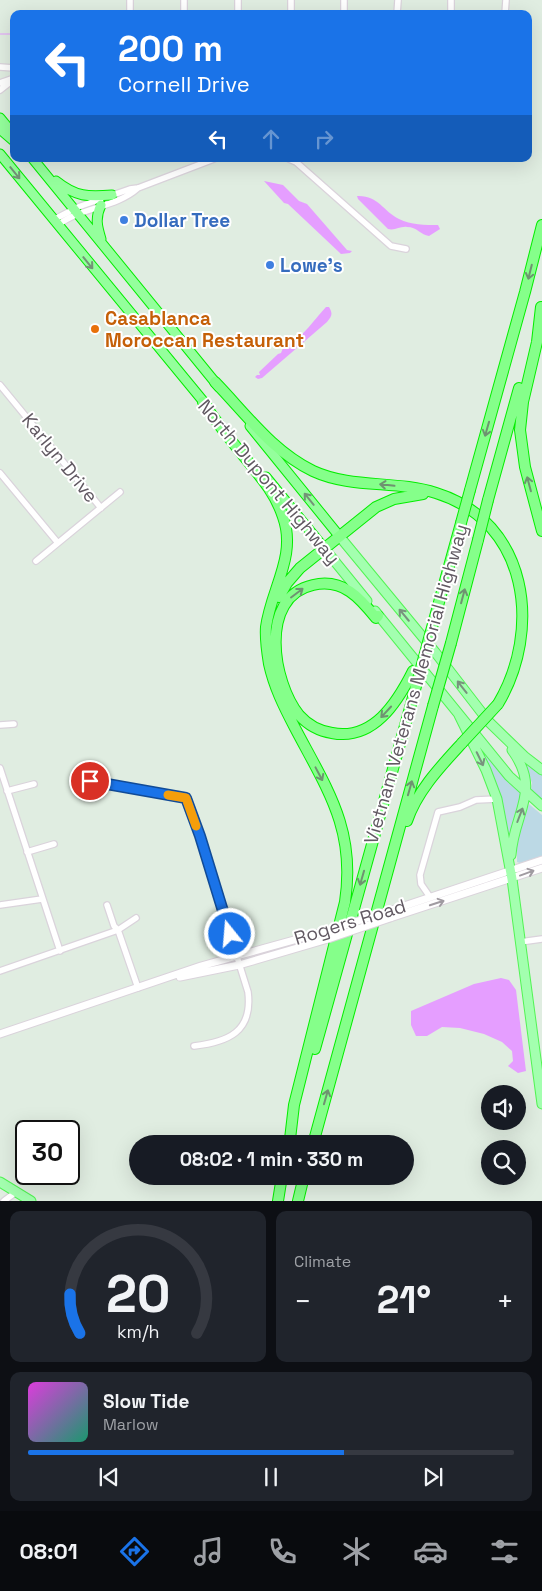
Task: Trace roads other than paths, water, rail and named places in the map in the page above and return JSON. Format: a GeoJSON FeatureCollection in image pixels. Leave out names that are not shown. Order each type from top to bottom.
{"type":"FeatureCollection","features":[{"type":"Feature","properties":{"kind":"highway"},"geometry":{"type":"LineString","coordinates":[[0,118],[10,130]]}},
{"type":"Feature","properties":{"kind":"highway"},"geometry":{"type":"LineString","coordinates":[[0,129],[10,138]]}},
{"type":"Feature","properties":{"kind":"highway","name":"North Dupont Highway"},"geometry":{"type":"LineString","coordinates":[[0,154],[324,548]]}},
{"type":"Feature","properties":{"kind":"highway","name":"North Dupont Highway"},"geometry":{"type":"LineString","coordinates":[[36,162],[340,537]]}},
{"type":"Feature","properties":{"kind":"highway"},"geometry":{"type":"LineString","coordinates":[[43,171],[66,189],[78,194],[92,196],[112,195]]}},
{"type":"Feature","properties":{"kind":"highway"},"geometry":{"type":"LineString","coordinates":[[101,205],[96,222],[102,244]]}},
{"type":"Feature","properties":{"kind":"highway","name":"Vietnam Veterans Memorial Highway"},"geometry":{"type":"LineString","coordinates":[[291,1135],[415,675],[431,631],[542,225]]}},
{"type":"Feature","properties":{"kind":"highway"},"geometry":{"type":"LineString","coordinates":[[542,306],[537,342],[522,402],[520,430],[524,467],[542,531]]}},
{"type":"Feature","properties":{"kind":"highway","name":"Vietnam Veterans Memorial Highway"},"geometry":{"type":"LineString","coordinates":[[315,1135],[542,306]]}},
{"type":"Feature","properties":{"kind":"highway"},"geometry":{"type":"LineString","coordinates":[[215,382],[266,438],[293,459],[312,470],[343,480],[424,490],[451,499],[474,511],[502,536],[518,561],[528,592],[531,623],[526,654],[513,684],[498,704],[433,776],[413,805],[384,885]]}},
{"type":"Feature","properties":{"kind":"highway"},"geometry":{"type":"LineString","coordinates":[[203,402],[218,424],[273,493],[285,521],[288,539],[287,555],[267,623],[267,652],[272,674],[282,702],[330,793],[339,815],[346,843],[348,864],[343,910],[294,1105],[290,1135]]}},
{"type":"Feature","properties":{"kind":"highway"},"geometry":{"type":"LineString","coordinates":[[267,652],[271,619],[281,592],[297,571],[324,548],[376,508],[394,499],[409,495],[426,494],[451,499]]}},
{"type":"Feature","properties":{"kind":"highway"},"geometry":{"type":"LineString","coordinates":[[378,616],[376,618],[355,594],[335,584],[310,586],[299,591],[289,599],[282,609],[278,621],[276,644],[281,673],[293,705],[305,720],[318,729],[338,734],[358,732],[374,724],[386,714],[415,675]]}},
{"type":"Feature","properties":{"kind":"highway"},"geometry":{"type":"LineString","coordinates":[[278,1201],[281,1185]]}},
{"type":"Feature","properties":{"kind":"highway"},"geometry":{"type":"LineString","coordinates":[[298,1201],[302,1185]]}},
{"type":"Feature","properties":{"kind":"main road","name":"North Dupont Highway"},"geometry":{"type":"LineString","coordinates":[[340,537],[435,652],[489,722],[524,756],[542,770]]}},
{"type":"Feature","properties":{"kind":"main road","name":"North Dupont Highway"},"geometry":{"type":"LineString","coordinates":[[324,548],[509,776],[542,806]]}},
{"type":"Feature","properties":{"kind":"main road"},"geometry":{"type":"LineString","coordinates":[[459,715],[486,770],[497,799],[511,875],[542,1104]]}},
{"type":"Feature","properties":{"kind":"main road"},"geometry":{"type":"LineString","coordinates":[[489,722],[519,759],[525,770],[528,782],[528,795],[512,842],[511,875]]}},
{"type":"Feature","properties":{"kind":"main road"},"geometry":{"type":"LineString","coordinates":[[0,1182],[32,1201]]}},
{"type":"Feature","properties":{"kind":"street"},"geometry":{"type":"LineString","coordinates":[[0,90],[10,81]]}},
{"type":"Feature","properties":{"kind":"street"},"geometry":{"type":"LineString","coordinates":[[56,222],[112,195],[138,188],[206,162]]}},
{"type":"Feature","properties":{"kind":"street"},"geometry":{"type":"LineString","coordinates":[[296,162],[391,246],[406,249]]}},
{"type":"Feature","properties":{"kind":"street"},"geometry":{"type":"LineString","coordinates":[[76,211],[130,195],[138,188]]}},
{"type":"Feature","properties":{"kind":"street","name":"Karlyn Drive"},"geometry":{"type":"LineString","coordinates":[[0,385],[100,508]]}},
{"type":"Feature","properties":{"kind":"street"},"geometry":{"type":"LineString","coordinates":[[0,473],[58,543]]}},
{"type":"Feature","properties":{"kind":"street"},"geometry":{"type":"LineString","coordinates":[[36,561],[120,492]]}},
{"type":"Feature","properties":{"kind":"street"},"geometry":{"type":"LineString","coordinates":[[0,724],[14,724]]}},
{"type":"Feature","properties":{"kind":"street"},"geometry":{"type":"LineString","coordinates":[[0,768],[60,951]]}},
{"type":"Feature","properties":{"kind":"street"},"geometry":{"type":"LineString","coordinates":[[79,782],[90,781],[186,798],[200,836],[248,992],[250,1004],[247,1018],[231,1037],[214,1043],[194,1046]]}},
{"type":"Feature","properties":{"kind":"street"},"geometry":{"type":"LineString","coordinates":[[7,791],[34,784]]}},
{"type":"Feature","properties":{"kind":"street"},"geometry":{"type":"LineString","coordinates":[[430,897],[421,884],[420,875],[438,812],[476,800],[497,799]]}},
{"type":"Feature","properties":{"kind":"street"},"geometry":{"type":"LineString","coordinates":[[27,852],[54,844]]}},
{"type":"Feature","properties":{"kind":"street","name":"Rogers Road"},"geometry":{"type":"LineString","coordinates":[[157,982],[239,964],[328,939],[511,875],[542,860]]}},
{"type":"Feature","properties":{"kind":"street","name":"Rogers Road"},"geometry":{"type":"LineString","coordinates":[[0,1034],[201,966],[330,930],[430,897],[542,868]]}},
{"type":"Feature","properties":{"kind":"street"},"geometry":{"type":"LineString","coordinates":[[0,905],[42,899]]}},
{"type":"Feature","properties":{"kind":"street"},"geometry":{"type":"LineString","coordinates":[[107,905],[114,926],[118,930],[138,988]]}},
{"type":"Feature","properties":{"kind":"street"},"geometry":{"type":"LineString","coordinates":[[0,970],[118,930],[136,918]]}},
{"type":"Feature","properties":{"kind":"street"},"geometry":{"type":"LineString","coordinates":[[520,942],[542,939]]}},
{"type":"Feature","properties":{"kind":"street"},"geometry":{"type":"LineString","coordinates":[[4,1201],[16,1192]]}},
{"type":"Feature","properties":{"kind":"waterway"},"geometry":{"type":"LineString","coordinates":[[0,34],[10,34]]}},
{"type":"Feature","properties":{"kind":"place","name":"Dollar Tree"},"geometry":{"type":"Point","coordinates":[124,220]}},
{"type":"Feature","properties":{"kind":"place","name":"Lowe's"},"geometry":{"type":"Point","coordinates":[270,265]}},
{"type":"Feature","properties":{"kind":"place","name":"Casablanca Moroccan Restaurant"},"geometry":{"type":"Point","coordinates":[95,329]}}]}
